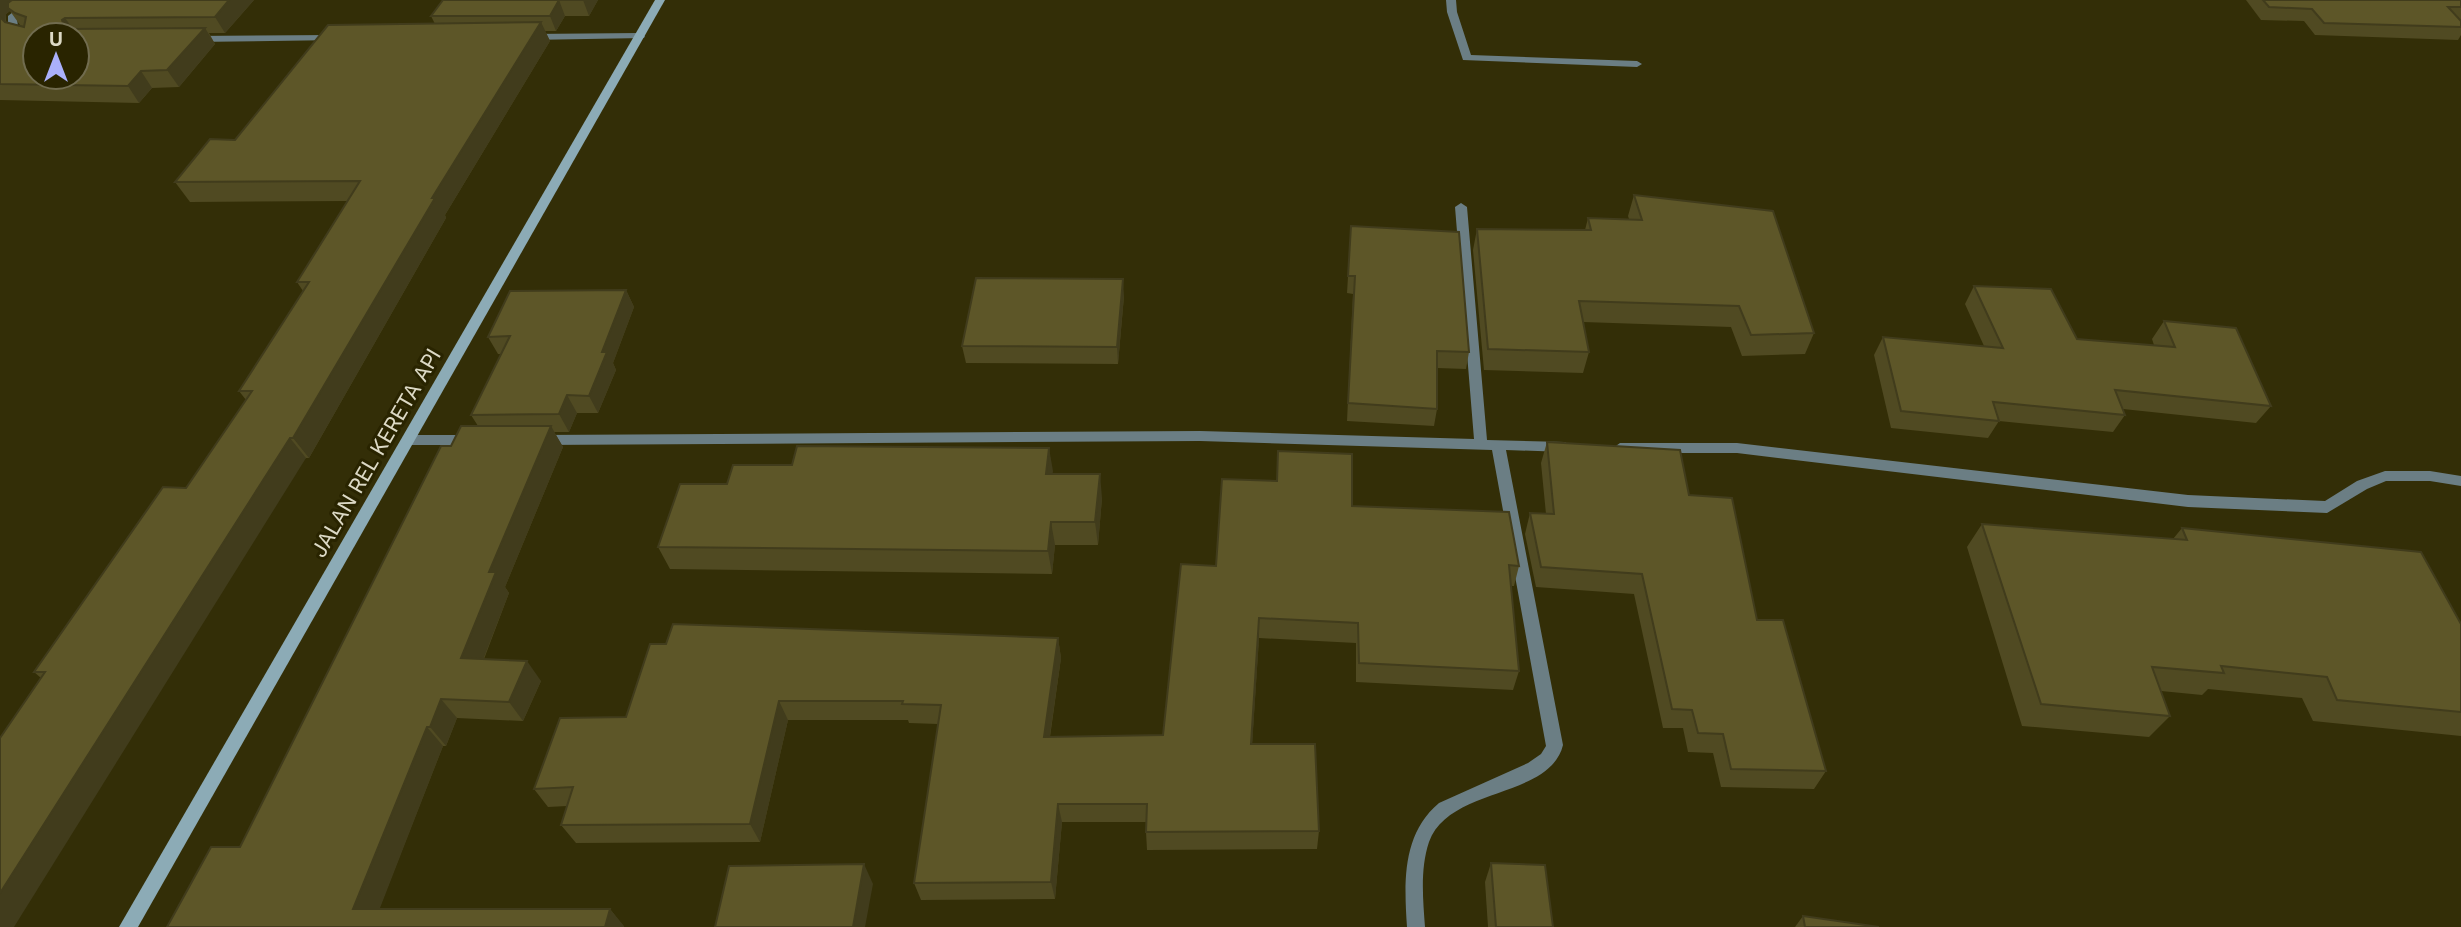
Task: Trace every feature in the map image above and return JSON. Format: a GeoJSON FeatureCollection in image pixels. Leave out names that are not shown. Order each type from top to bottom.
{"type":"FeatureCollection","features":[{"type":"Feature","properties":{"kind":"main road","name":"JALAN REL KERETA API"},"geometry":{"type":"LineString","coordinates":[[128,927],[660,0]]}},
{"type":"Feature","properties":{"kind":"street"},"geometry":{"type":"LineString","coordinates":[[21,33],[13,27],[12,19],[34,0]]}},
{"type":"Feature","properties":{"kind":"street"},"geometry":{"type":"LineString","coordinates":[[1451,0],[1452,12],[1467,58],[1637,64]]}},
{"type":"Feature","properties":{"kind":"street"},"geometry":{"type":"LineString","coordinates":[[516,37],[640,36]]}},
{"type":"Feature","properties":{"kind":"street"},"geometry":{"type":"LineString","coordinates":[[187,39],[351,38]]}},
{"type":"Feature","properties":{"kind":"street"},"geometry":{"type":"LineString","coordinates":[[1461,207],[1481,446]]}},
{"type":"Feature","properties":{"kind":"street"},"geometry":{"type":"LineString","coordinates":[[520,440],[1200,436],[1498,447],[1578,447]]}},
{"type":"Feature","properties":{"kind":"street"},"geometry":{"type":"LineString","coordinates":[[408,440],[492,440]]}},
{"type":"Feature","properties":{"kind":"street"},"geometry":{"type":"LineString","coordinates":[[1416,927],[1414,867],[1427,829],[1435,816],[1453,805],[1543,764],[1554,748],[1498,447]]}},
{"type":"Feature","properties":{"kind":"street"},"geometry":{"type":"LineString","coordinates":[[1604,447],[1737,448],[2188,501],[2327,507],[2362,485],[2385,476],[2430,476],[2461,481]]}},
{"type":"Feature","properties":{"kind":"building"},"geometry":{"type":"Polygon","coordinates":[[[12,0],[229,0],[215,17],[65,18],[62,21],[25,21],[26,17],[8,8],[8,3],[12,0]]]}},
{"type":"Feature","properties":{"kind":"building"},"geometry":{"type":"Polygon","coordinates":[[[443,0],[559,0],[550,16],[431,16],[443,0]]]}},
{"type":"Feature","properties":{"kind":"building"},"geometry":{"type":"Polygon","coordinates":[[[2263,0],[2461,0],[2461,7],[2448,7],[2461,21],[2461,27],[2324,23],[2312,9],[2269,7],[2263,0]]]}},
{"type":"Feature","properties":{"kind":"building"},"geometry":{"type":"Polygon","coordinates":[[[0,17],[5,22],[21,26],[21,84],[0,84],[0,17]]]}},
{"type":"Feature","properties":{"kind":"building"},"geometry":{"type":"Polygon","coordinates":[[[541,22],[432,198],[435,198],[293,438],[290,438],[0,893],[0,738],[45,672],[34,672],[163,487],[186,488],[252,391],[239,391],[309,282],[297,282],[360,181],[175,182],[210,139],[235,140],[328,25],[541,22]]]}},
{"type":"Feature","properties":{"kind":"building"},"geometry":{"type":"Polygon","coordinates":[[[205,28],[167,70],[141,71],[128,86],[91,85],[91,29],[205,28]]]}},
{"type":"Feature","properties":{"kind":"building"},"geometry":{"type":"Polygon","coordinates":[[[1634,195],[1773,211],[1814,333],[1751,335],[1739,306],[1579,301],[1589,352],[1488,349],[1477,229],[1591,230],[1588,218],[1642,220],[1634,195]]]}},
{"type":"Feature","properties":{"kind":"building"},"geometry":{"type":"Polygon","coordinates":[[[1351,226],[1459,232],[1469,352],[1437,351],[1437,409],[1348,403],[1355,276],[1348,276],[1351,226]]]}},
{"type":"Feature","properties":{"kind":"building"},"geometry":{"type":"Polygon","coordinates":[[[976,278],[1123,279],[1117,347],[962,346],[976,278]]]}},
{"type":"Feature","properties":{"kind":"building"},"geometry":{"type":"Polygon","coordinates":[[[1974,286],[2051,289],[2077,339],[2175,347],[2164,321],[2236,328],[2271,406],[2115,390],[2125,415],[1993,402],[1999,421],[1901,411],[1883,337],[2003,348],[1974,286]]]}},
{"type":"Feature","properties":{"kind":"building"},"geometry":{"type":"Polygon","coordinates":[[[626,290],[602,352],[607,352],[589,396],[567,395],[559,414],[471,415],[510,336],[488,337],[510,291],[626,290]]]}},
{"type":"Feature","properties":{"kind":"building"},"geometry":{"type":"Polygon","coordinates":[[[461,426],[551,426],[489,572],[496,572],[461,658],[527,661],[509,702],[441,699],[353,909],[610,909],[605,927],[167,927],[211,847],[240,847],[441,446],[451,446],[461,426]]]}},
{"type":"Feature","properties":{"kind":"building"},"geometry":{"type":"Polygon","coordinates":[[[1547,442],[1680,450],[1689,495],[1732,498],[1757,620],[1783,620],[1826,771],[1731,769],[1723,734],[1698,733],[1692,710],[1672,709],[1642,574],[1541,567],[1530,513],[1554,514],[1547,442]]]}},
{"type":"Feature","properties":{"kind":"building"},"geometry":{"type":"Polygon","coordinates":[[[797,446],[1049,448],[1046,474],[1100,474],[1095,522],[1051,522],[1048,551],[658,547],[680,484],[727,484],[733,465],[792,465],[797,446]]]}},
{"type":"Feature","properties":{"kind":"building"},"geometry":{"type":"Polygon","coordinates":[[[1278,451],[1352,454],[1352,506],[1509,512],[1519,566],[1509,565],[1519,671],[1359,663],[1358,623],[1259,618],[1251,744],[1315,744],[1319,831],[1146,832],[1147,804],[1058,804],[1051,882],[914,883],[941,705],[902,704],[903,701],[779,701],[750,824],[561,825],[573,787],[534,789],[560,718],[626,717],[650,644],[666,644],[673,624],[1058,638],[1044,737],[1163,735],[1181,564],[1216,566],[1222,479],[1277,481],[1278,451]]]}},
{"type":"Feature","properties":{"kind":"building"},"geometry":{"type":"Polygon","coordinates":[[[1982,524],[2187,540],[2182,528],[2421,552],[2461,624],[2461,712],[2337,700],[2327,677],[2221,666],[2224,673],[2152,667],[2170,716],[2041,704],[1982,524]]]}},
{"type":"Feature","properties":{"kind":"building"},"geometry":{"type":"Polygon","coordinates":[[[1491,863],[1545,865],[1553,927],[1496,927],[1491,863]]]}},
{"type":"Feature","properties":{"kind":"building"},"geometry":{"type":"Polygon","coordinates":[[[864,864],[853,927],[715,927],[729,866],[864,864]]]}},
{"type":"Feature","properties":{"kind":"building"},"geometry":{"type":"Polygon","coordinates":[[[1803,916],[1879,927],[1805,927],[1803,916]]]}}]}
